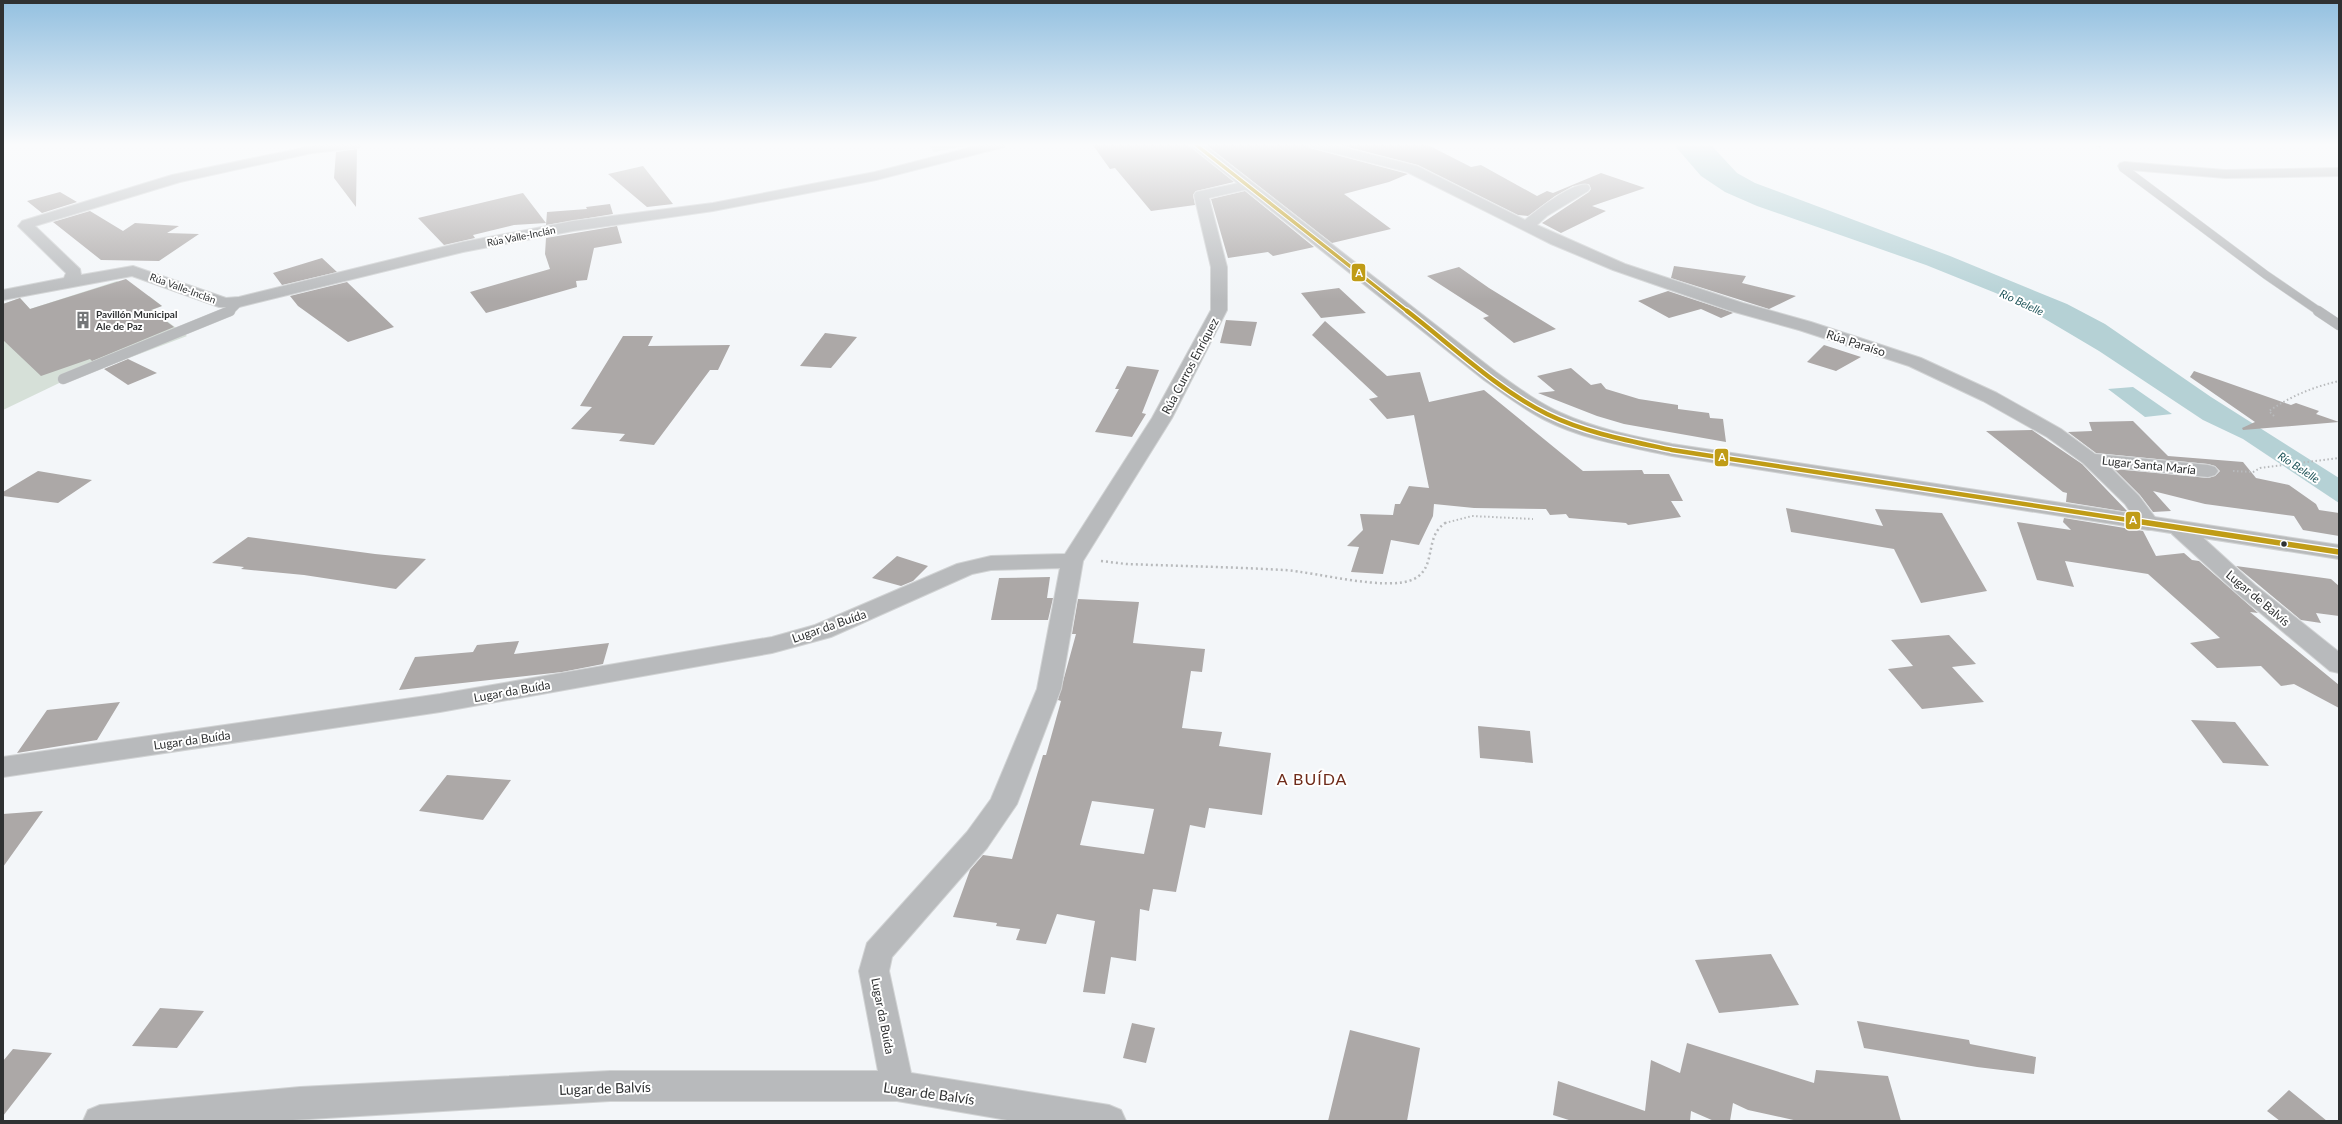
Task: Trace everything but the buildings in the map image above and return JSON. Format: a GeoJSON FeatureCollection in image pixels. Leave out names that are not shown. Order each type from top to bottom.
{"type":"FeatureCollection","features":[{"type":"Feature","properties":{"kind":"main road"},"geometry":{"type":"LineString","coordinates":[[1263,196],[1490,376],[1539,410],[1565,422],[1600,433],[1672,450],[2180,529],[2339,552]]}},
{"type":"Feature","properties":{"kind":"street"},"geometry":{"type":"LineString","coordinates":[[72,281],[74,272],[26,226],[27,224],[117,196]]}},
{"type":"Feature","properties":{"kind":"street","name":"Rúa Valle-Inclán"},"geometry":{"type":"LineString","coordinates":[[3,295],[120,272],[132,271],[225,303],[239,302],[463,247],[573,226],[713,207],[768,196]]}},
{"type":"Feature","properties":{"kind":"street","name":"Rúa Curros Enríquez"},"geometry":{"type":"LineString","coordinates":[[1072,561],[1162,418],[1219,310],[1219,267],[1201,196]]}},
{"type":"Feature","properties":{"kind":"street","name":"Rúa Paraíso"},"geometry":{"type":"LineString","coordinates":[[1467,196],[1556,241],[1619,267],[1737,307],[1805,326],[1915,362],[1990,397],[2054,433],[2090,459],[2132,500],[2149,524]]}},
{"type":"Feature","properties":{"kind":"street"},"geometry":{"type":"LineString","coordinates":[[1527,226],[1542,213],[1569,196]]}},
{"type":"Feature","properties":{"kind":"street","name":"Lugar Santa María"},"geometry":{"type":"LineString","coordinates":[[2090,459],[2208,471]]}},
{"type":"Feature","properties":{"kind":"street","name":"Lugar de Balvís"},"geometry":{"type":"LineString","coordinates":[[2180,529],[2247,590],[2339,665]]}},
{"type":"Feature","properties":{"kind":"street","name":"Lugar da Buída"},"geometry":{"type":"LineString","coordinates":[[3,767],[440,703],[772,645],[844,622],[965,569],[991,563],[1072,561],[1049,689],[1003,804],[977,840],[878,952],[874,971],[897,1086]]}},
{"type":"Feature","properties":{"kind":"street","name":"Lugar de Balvís"},"geometry":{"type":"LineString","coordinates":[[100,1121],[300,1103],[610,1086],[897,1086],[1109,1121]]}},
{"type":"Feature","properties":{"kind":"lane"},"geometry":{"type":"LineString","coordinates":[[2161,196],[2260,270],[2339,325]]}},
{"type":"Feature","properties":{"kind":"lane"},"geometry":{"type":"LineString","coordinates":[[63,379],[228,313],[239,302]]}},
{"type":"Feature","properties":{"kind":"path"},"geometry":{"type":"LineString","coordinates":[[2274,416],[2269,410],[2295,394],[2318,385],[2339,381]]}},
{"type":"Feature","properties":{"kind":"path"},"geometry":{"type":"LineString","coordinates":[[2260,468],[2321,462],[2339,458]]}},
{"type":"Feature","properties":{"kind":"path"},"geometry":{"type":"LineString","coordinates":[[1072,561],[1096,560],[1126,564],[1288,571],[1394,583],[1413,580],[1424,573],[1430,561],[1431,541],[1440,525],[1449,520],[1465,517],[1497,516],[1533,519]]}},
{"type":"Feature","properties":{"kind":"shaded area","name":"Pavillón Municipal Ale de Paz"},"geometry":{"type":"Polygon","coordinates":[[[117,281],[140,300],[149,296],[162,306],[152,310],[187,336],[100,369],[78,374],[3,410],[3,304],[20,298],[30,309],[117,281]]]}},
{"type":"Feature","properties":{"kind":"water","name":"Río Belelle"},"geometry":{"type":"Polygon","coordinates":[[[1735,196],[1791,196],[1950,256],[2067,304],[2105,324],[2211,397],[2339,478],[2339,503],[2243,439],[2203,420],[2099,351],[2013,300],[1926,265],[1757,206],[1735,196]]]}},
{"type":"Feature","properties":{"kind":"water"},"geometry":{"type":"Polygon","coordinates":[[[2133,387],[2172,414],[2145,417],[2108,389],[2133,387]]]}},
{"type":"Feature","properties":{"kind":"transit line","name":"A"},"geometry":{"type":"LineString","coordinates":[[1262,196],[1490,376],[1537,408],[1554,417],[1583,428],[1672,450],[2339,552]]}},
{"type":"Feature","properties":{"kind":"place","name":"Pavillón Municipal Ale de Paz"},"geometry":{"type":"Point","coordinates":[83,320]}},
{"type":"Feature","properties":{"kind":"district","name":"A BUÍDA"},"geometry":{"type":"Point","coordinates":[1312,778]}}]}
